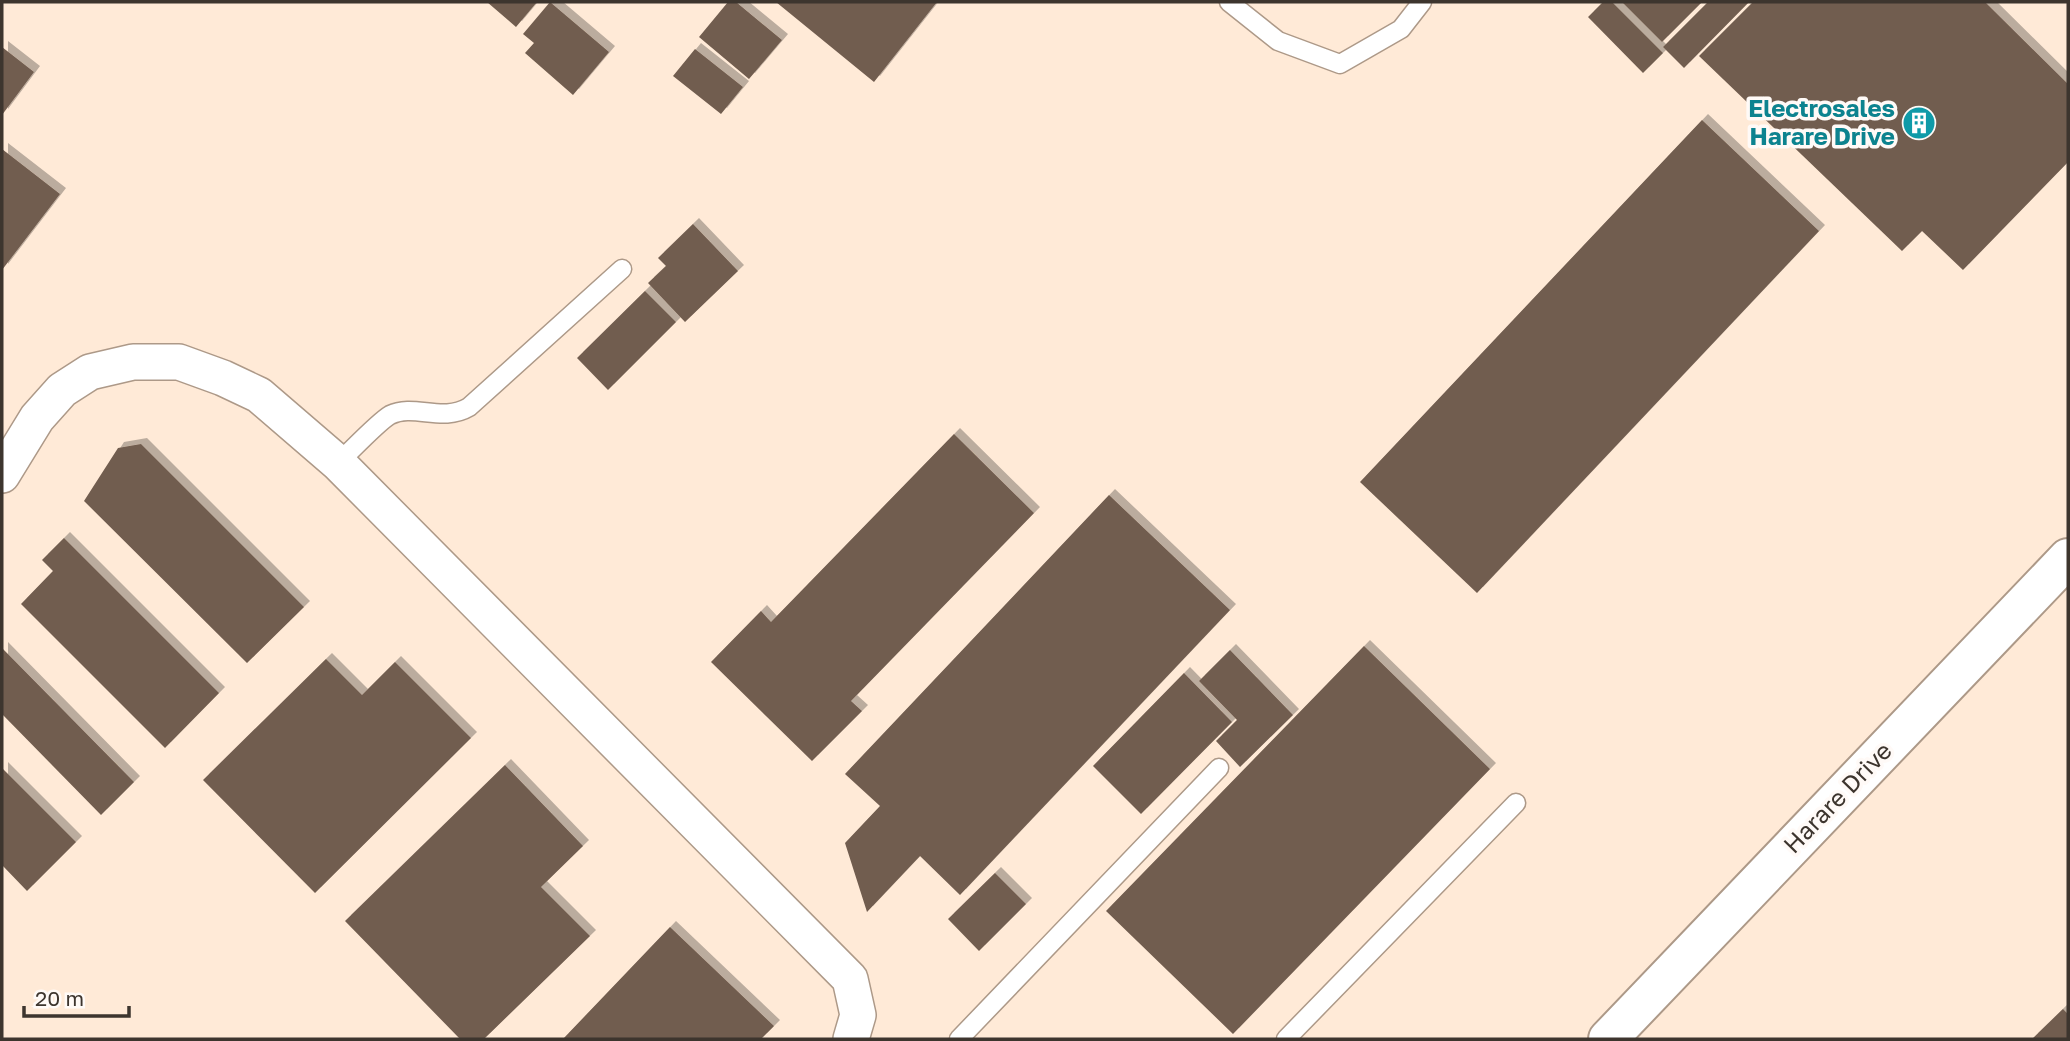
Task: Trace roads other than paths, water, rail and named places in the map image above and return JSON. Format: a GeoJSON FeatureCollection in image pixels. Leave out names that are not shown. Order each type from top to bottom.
{"type":"FeatureCollection","features":[{"type":"Feature","properties":{"kind":"main road","name":"Harare Drive"},"geometry":{"type":"LineString","coordinates":[[1608,1039],[2068,558]]}},
{"type":"Feature","properties":{"kind":"street"},"geometry":{"type":"LineString","coordinates":[[2,475],[37,418],[62,390],[90,373],[133,362],[179,362],[223,377],[259,395],[338,463],[850,979],[858,1015],[851,1039]]}},
{"type":"Feature","properties":{"kind":"lane"},"geometry":{"type":"LineString","coordinates":[[1229,2],[1278,41],[1340,64],[1401,29],[1422,2]]}},
{"type":"Feature","properties":{"kind":"lane"},"geometry":{"type":"LineString","coordinates":[[338,463],[389,416],[405,411],[442,415],[460,412],[469,407],[622,269]]}},
{"type":"Feature","properties":{"kind":"lane"},"geometry":{"type":"LineString","coordinates":[[959,1039],[1219,768]]}},
{"type":"Feature","properties":{"kind":"lane"},"geometry":{"type":"LineString","coordinates":[[1286,1039],[1516,803]]}},
{"type":"Feature","properties":{"kind":"place","name":"Electrosales Harare Drive"},"geometry":{"type":"Point","coordinates":[1919,123]}}]}
